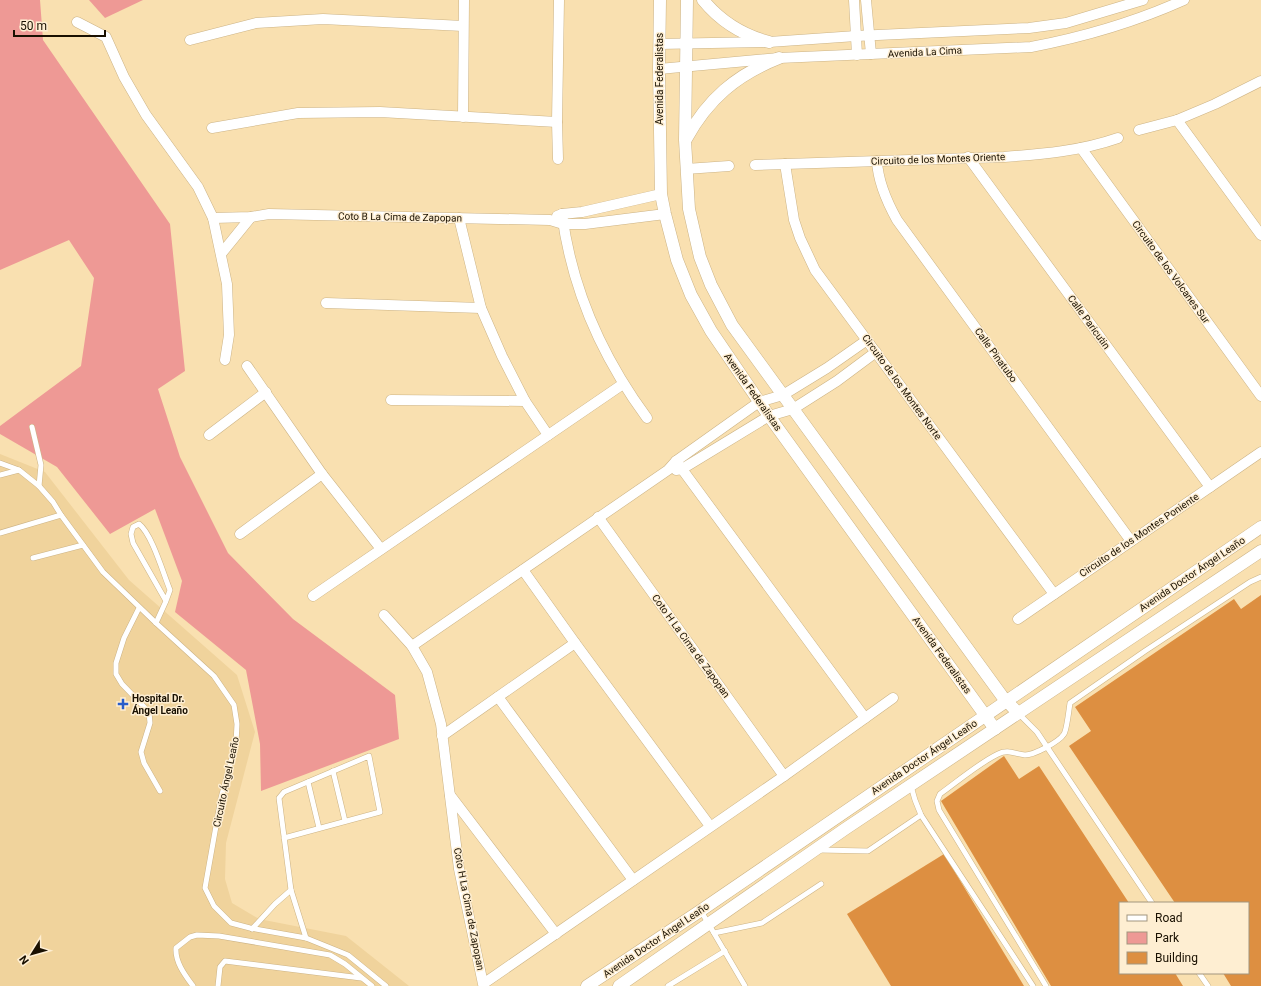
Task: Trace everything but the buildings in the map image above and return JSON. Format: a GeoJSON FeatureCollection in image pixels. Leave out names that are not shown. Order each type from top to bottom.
{"type":"FeatureCollection","features":[{"type":"Feature","properties":{"kind":"street"},"geometry":{"type":"LineString","coordinates":[[463,117],[462,26],[464,0]]}},
{"type":"Feature","properties":{"kind":"street"},"geometry":{"type":"LineString","coordinates":[[558,160],[557,122],[559,0]]}},
{"type":"Feature","properties":{"kind":"street","name":"Avenida Federalistas"},"geometry":{"type":"LineString","coordinates":[[660,0],[659,69],[661,194],[664,214],[677,260],[691,295],[711,331],[768,416],[995,729]]}},
{"type":"Feature","properties":{"kind":"street"},"geometry":{"type":"LineString","coordinates":[[687,0],[685,140],[689,209],[700,256],[711,285],[732,325],[782,395],[1006,702],[1018,713]]}},
{"type":"Feature","properties":{"kind":"street"},"geometry":{"type":"LineString","coordinates":[[703,0],[727,24],[747,35],[769,42]]}},
{"type":"Feature","properties":{"kind":"street"},"geometry":{"type":"LineString","coordinates":[[854,0],[857,54]]}},
{"type":"Feature","properties":{"kind":"street"},"geometry":{"type":"LineString","coordinates":[[866,0],[871,54]]}},
{"type":"Feature","properties":{"kind":"street","name":"Avenida La Cima"},"geometry":{"type":"LineString","coordinates":[[659,44],[769,42],[856,36],[1029,28],[1066,23],[1143,0]]}},
{"type":"Feature","properties":{"kind":"street","name":"Avenida La Cima"},"geometry":{"type":"LineString","coordinates":[[659,69],[779,58],[1031,47],[1069,40],[1107,29],[1156,13],[1184,0]]}},
{"type":"Feature","properties":{"kind":"street"},"geometry":{"type":"LineString","coordinates":[[855,17],[868,16]]}},
{"type":"Feature","properties":{"kind":"street"},"geometry":{"type":"LineString","coordinates":[[190,40],[256,23],[323,19],[462,26]]}},
{"type":"Feature","properties":{"kind":"street"},"geometry":{"type":"LineString","coordinates":[[77,22],[106,37],[124,77],[142,108],[198,188],[213,218],[227,284],[229,335],[226,360]]}},
{"type":"Feature","properties":{"kind":"street"},"geometry":{"type":"LineString","coordinates":[[685,140],[701,114],[722,92],[748,72],[779,58]]}},
{"type":"Feature","properties":{"kind":"street"},"geometry":{"type":"LineString","coordinates":[[1139,130],[1177,120],[1215,104],[1261,81]]}},
{"type":"Feature","properties":{"kind":"street"},"geometry":{"type":"LineString","coordinates":[[212,128],[298,113],[380,112],[557,122]]}},
{"type":"Feature","properties":{"kind":"street"},"geometry":{"type":"LineString","coordinates":[[1177,120],[1261,236]]}},
{"type":"Feature","properties":{"kind":"street","name":"Circuito de los Montes Oriente"},"geometry":{"type":"LineString","coordinates":[[755,165],[1037,154],[1081,148],[1118,138]]}},
{"type":"Feature","properties":{"kind":"street","name":"Circuito de los Volcanes Sur"},"geometry":{"type":"LineString","coordinates":[[1081,148],[1261,396]]}},
{"type":"Feature","properties":{"kind":"street","name":"Calle Paricutin"},"geometry":{"type":"LineString","coordinates":[[968,157],[1210,487]]}},
{"type":"Feature","properties":{"kind":"street","name":"Calle Pinatubo"},"geometry":{"type":"LineString","coordinates":[[877,161],[881,182],[888,203],[897,220],[1131,541]]}},
{"type":"Feature","properties":{"kind":"street","name":"Circuito de los Montes Norte"},"geometry":{"type":"LineString","coordinates":[[785,164],[794,220],[808,257],[815,270],[1054,594]]}},
{"type":"Feature","properties":{"kind":"street"},"geometry":{"type":"LineString","coordinates":[[686,169],[729,166]]}},
{"type":"Feature","properties":{"kind":"street","name":"Coto B La Cima de Zapopan"},"geometry":{"type":"LineString","coordinates":[[213,218],[250,217],[269,214],[550,220],[563,219],[582,212],[661,194]]}},
{"type":"Feature","properties":{"kind":"street","name":"Coto B La Cima de Zapopan"},"geometry":{"type":"LineString","coordinates":[[563,219],[585,224],[664,214]]}},
{"type":"Feature","properties":{"kind":"street"},"geometry":{"type":"LineString","coordinates":[[221,254],[250,217]]}},
{"type":"Feature","properties":{"kind":"street"},"geometry":{"type":"LineString","coordinates":[[459,218],[481,308],[502,356],[525,402],[548,435]]}},
{"type":"Feature","properties":{"kind":"street"},"geometry":{"type":"LineString","coordinates":[[563,219],[568,253],[585,307],[608,359],[646,418]]}},
{"type":"Feature","properties":{"kind":"street"},"geometry":{"type":"LineString","coordinates":[[326,303],[481,308]]}},
{"type":"Feature","properties":{"kind":"street"},"geometry":{"type":"LineString","coordinates":[[679,465],[759,402],[782,395],[818,374],[867,340]]}},
{"type":"Feature","properties":{"kind":"street"},"geometry":{"type":"LineString","coordinates":[[412,646],[668,470],[768,416],[793,409],[876,352]]}},
{"type":"Feature","properties":{"kind":"street"},"geometry":{"type":"LineString","coordinates":[[247,366],[322,474],[381,549]]}},
{"type":"Feature","properties":{"kind":"street"},"geometry":{"type":"LineString","coordinates":[[818,374],[828,386]]}},
{"type":"Feature","properties":{"kind":"street"},"geometry":{"type":"LineString","coordinates":[[313,596],[623,384]]}},
{"type":"Feature","properties":{"kind":"street"},"geometry":{"type":"LineString","coordinates":[[209,435],[266,392]]}},
{"type":"Feature","properties":{"kind":"street"},"geometry":{"type":"LineString","coordinates":[[391,400],[525,402]]}},
{"type":"Feature","properties":{"kind":"street","name":"Circuito de los Montes Poniente"},"geometry":{"type":"LineString","coordinates":[[1018,619],[1261,452]]}},
{"type":"Feature","properties":{"kind":"street"},"geometry":{"type":"LineString","coordinates":[[679,465],[865,718]]}},
{"type":"Feature","properties":{"kind":"street"},"geometry":{"type":"LineString","coordinates":[[240,534],[322,474]]}},
{"type":"Feature","properties":{"kind":"street","name":"Coto H La Cima de Zapopan"},"geometry":{"type":"LineString","coordinates":[[598,517],[784,776]]}},
{"type":"Feature","properties":{"kind":"street","name":"Avenida Doctor Ángel Leaño"},"geometry":{"type":"LineString","coordinates":[[587,986],[700,911],[1261,527]]}},
{"type":"Feature","properties":{"kind":"street","name":"Avenida Doctor Ángel Leaño"},"geometry":{"type":"LineString","coordinates":[[619,986],[711,928],[814,850],[1261,551]]}},
{"type":"Feature","properties":{"kind":"street"},"geometry":{"type":"LineString","coordinates":[[523,570],[710,826]]}},
{"type":"Feature","properties":{"kind":"street","name":"Coto H La Cima de Zapopan"},"geometry":{"type":"LineString","coordinates":[[384,615],[412,646],[427,672],[441,724],[459,869],[483,984],[784,776],[893,698]]}},
{"type":"Feature","properties":{"kind":"street"},"geometry":{"type":"LineString","coordinates":[[1132,615],[1143,630]]}},
{"type":"Feature","properties":{"kind":"street"},"geometry":{"type":"LineString","coordinates":[[442,736],[575,643]]}},
{"type":"Feature","properties":{"kind":"street"},"geometry":{"type":"LineString","coordinates":[[498,697],[633,880]]}},
{"type":"Feature","properties":{"kind":"street","name":"Coto H La Cima de Zapopan"},"geometry":{"type":"LineString","coordinates":[[450,794],[556,934]]}},
{"type":"Feature","properties":{"kind":"lane"},"geometry":{"type":"LineString","coordinates":[[32,427],[41,464],[39,486]]}},
{"type":"Feature","properties":{"kind":"lane","name":"Circuito Ángel Leaño"},"geometry":{"type":"LineString","coordinates":[[0,463],[19,470],[39,486],[53,502],[103,572],[214,676],[234,705],[237,724],[236,743],[221,798],[205,888],[214,906],[231,923],[252,929],[306,938],[348,955],[386,986]]}},
{"type":"Feature","properties":{"kind":"lane"},"geometry":{"type":"LineString","coordinates":[[0,475],[19,470]]}},
{"type":"Feature","properties":{"kind":"lane"},"geometry":{"type":"LineString","coordinates":[[0,533],[61,515]]}},
{"type":"Feature","properties":{"kind":"lane"},"geometry":{"type":"LineString","coordinates":[[156,623],[166,600],[170,590],[152,542],[144,528],[139,524],[133,527],[131,534],[133,543],[166,600]]}},
{"type":"Feature","properties":{"kind":"lane"},"geometry":{"type":"LineString","coordinates":[[33,558],[83,545]]}},
{"type":"Feature","properties":{"kind":"lane"},"geometry":{"type":"LineString","coordinates":[[1046,986],[939,810],[937,801],[940,794],[990,758],[1000,753],[1009,751],[1023,755],[1031,755],[1047,747],[1064,733],[1070,704],[1145,650],[1250,582],[1261,577]]}},
{"type":"Feature","properties":{"kind":"lane"},"geometry":{"type":"LineString","coordinates":[[140,608],[124,638],[116,663],[116,674],[122,684],[149,712],[150,723],[141,752],[144,764],[160,791]]}},
{"type":"Feature","properties":{"kind":"lane"},"geometry":{"type":"LineString","coordinates":[[1018,713],[1037,732],[1151,902]]}},
{"type":"Feature","properties":{"kind":"lane"},"geometry":{"type":"LineString","coordinates":[[284,838],[380,812],[369,756],[284,792],[279,798],[284,838],[291,890],[306,938]]}},
{"type":"Feature","properties":{"kind":"lane"},"geometry":{"type":"LineString","coordinates":[[333,771],[345,821]]}},
{"type":"Feature","properties":{"kind":"lane"},"geometry":{"type":"LineString","coordinates":[[308,782],[319,828]]}},
{"type":"Feature","properties":{"kind":"lane"},"geometry":{"type":"LineString","coordinates":[[911,785],[915,800],[922,815],[1032,986]]}},
{"type":"Feature","properties":{"kind":"lane"},"geometry":{"type":"LineString","coordinates":[[814,850],[868,851],[922,815]]}},
{"type":"Feature","properties":{"kind":"lane"},"geometry":{"type":"LineString","coordinates":[[711,928],[762,923],[820,884]]}},
{"type":"Feature","properties":{"kind":"lane"},"geometry":{"type":"LineString","coordinates":[[252,929],[291,890]]}},
{"type":"Feature","properties":{"kind":"lane"},"geometry":{"type":"LineString","coordinates":[[700,911],[745,986]]}},
{"type":"Feature","properties":{"kind":"lane"},"geometry":{"type":"LineString","coordinates":[[193,986],[175,956],[176,948],[190,937],[197,935],[219,936],[330,955],[345,964],[372,986]]}},
{"type":"Feature","properties":{"kind":"lane"},"geometry":{"type":"LineString","coordinates":[[668,986],[725,951]]}},
{"type":"Feature","properties":{"kind":"lane"},"geometry":{"type":"LineString","coordinates":[[218,986],[220,967],[225,961],[362,978]]}},
{"type":"Feature","properties":{"kind":"lane"},"geometry":{"type":"LineString","coordinates":[[1200,974],[1208,986]]}},
{"type":"Feature","properties":{"kind":"shaded area","name":"Hospital Dr. Ángel Leaño"},"geometry":{"type":"Polygon","coordinates":[[[0,454],[45,472],[129,580],[237,675],[255,732],[226,843],[225,879],[232,903],[259,919],[346,936],[409,986],[0,986],[0,454]]]}},
{"type":"Feature","properties":{"kind":"green space"},"geometry":{"type":"Polygon","coordinates":[[[0,0],[40,0],[43,40],[170,224],[185,371],[158,389],[180,457],[228,553],[293,619],[395,695],[399,739],[261,791],[260,744],[246,670],[175,612],[182,581],[155,509],[110,534],[57,467],[0,434],[0,426],[81,366],[94,278],[69,240],[0,270],[0,0]]]}},
{"type":"Feature","properties":{"kind":"green space"},"geometry":{"type":"Polygon","coordinates":[[[89,0],[143,0],[105,18],[89,0]]]}},
{"type":"Feature","properties":{"kind":"place","name":"Hospital Dr. Ángel Leaño"},"geometry":{"type":"Point","coordinates":[123,704]}}]}
